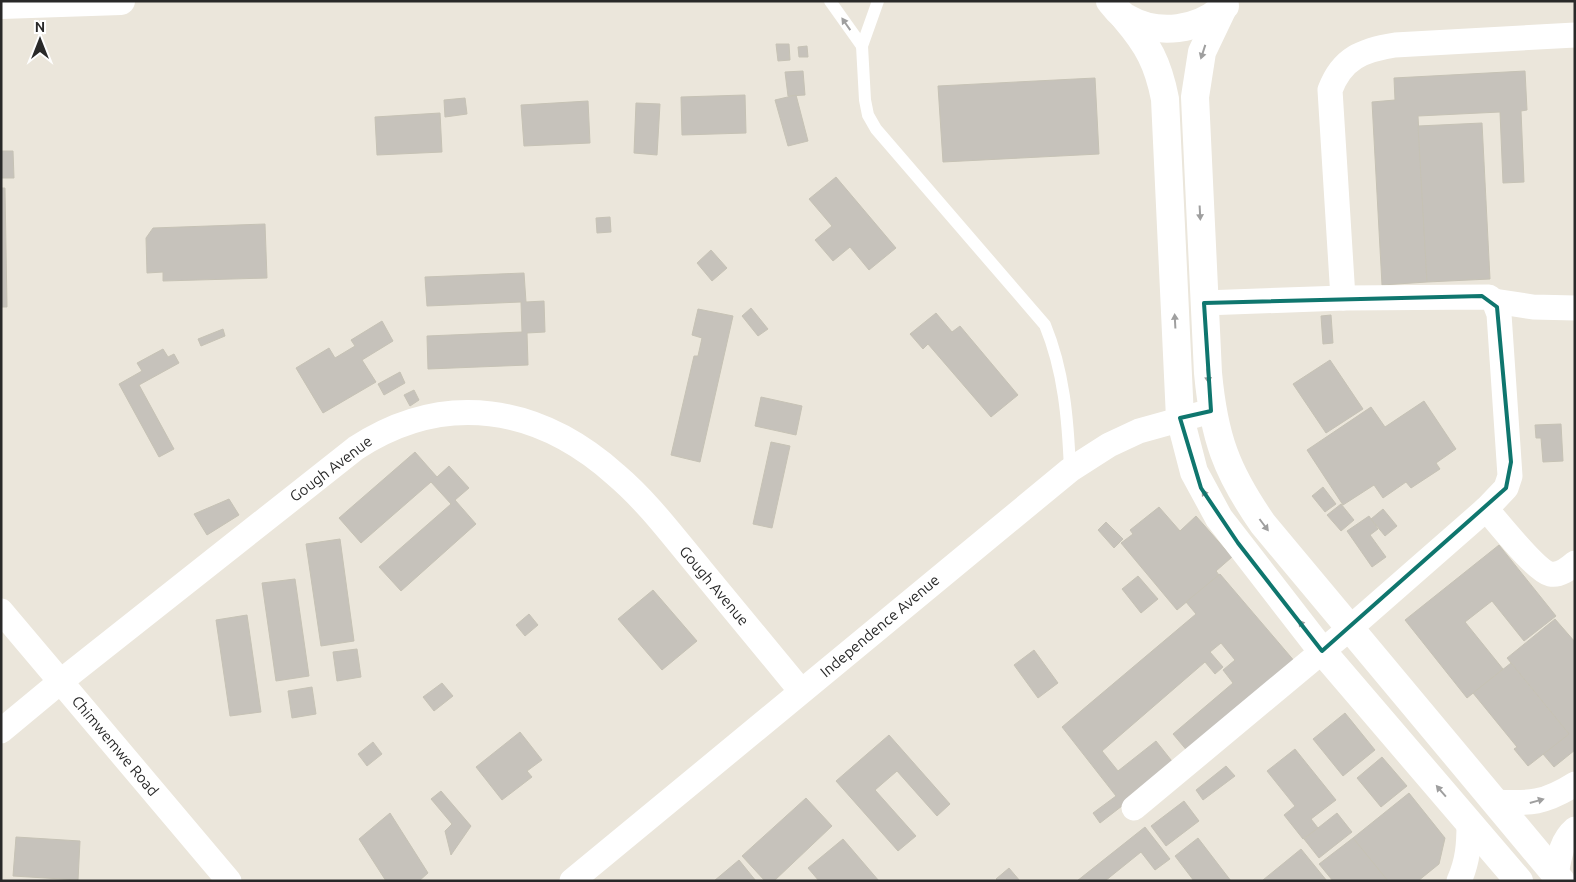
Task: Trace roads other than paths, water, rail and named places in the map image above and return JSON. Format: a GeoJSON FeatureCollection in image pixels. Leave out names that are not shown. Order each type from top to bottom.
{"type":"FeatureCollection","features":[{"type":"Feature","properties":{"kind":"main road"},"geometry":{"type":"LineString","coordinates":[[1,5],[121,1]]}},
{"type":"Feature","properties":{"kind":"main road"},"geometry":{"type":"LineString","coordinates":[[1118,9],[1150,28],[1176,29],[1202,23],[1226,5]]}},
{"type":"Feature","properties":{"kind":"main road"},"geometry":{"type":"LineString","coordinates":[[1226,5],[1202,52],[1195,97],[1204,303],[1212,411],[1224,457],[1246,499],[1263,524],[1558,878]]}},
{"type":"Feature","properties":{"kind":"main road"},"geometry":{"type":"LineString","coordinates":[[1118,9],[1152,54],[1160,72],[1165,99],[1180,418],[1194,472],[1210,503],[1238,543],[1322,651],[1519,881]]}},
{"type":"Feature","properties":{"kind":"street"},"geometry":{"type":"LineString","coordinates":[[1344,298],[1330,90],[1336,75],[1359,54],[1376,48],[1395,45],[1575,35]]}},
{"type":"Feature","properties":{"kind":"street"},"geometry":{"type":"LineString","coordinates":[[1204,303],[1482,296],[1494,301],[1533,307],[1575,308]]}},
{"type":"Feature","properties":{"kind":"street"},"geometry":{"type":"LineString","coordinates":[[1134,808],[1349,629],[1486,509],[1506,488],[1511,462],[1499,314],[1494,301]]}},
{"type":"Feature","properties":{"kind":"street","name":"Gough Avenue"},"geometry":{"type":"LineString","coordinates":[[1,731],[60,682],[363,443],[377,434],[407,421],[480,411],[514,418],[547,430],[582,448],[616,475],[645,503],[801,691]]}},
{"type":"Feature","properties":{"kind":"street","name":"Independence Avenue"},"geometry":{"type":"LineString","coordinates":[[572,881],[1070,470],[1109,445],[1139,431],[1180,418],[1212,411]]}},
{"type":"Feature","properties":{"kind":"street"},"geometry":{"type":"LineString","coordinates":[[1486,509],[1538,567],[1551,574],[1563,572],[1575,563]]}},
{"type":"Feature","properties":{"kind":"street","name":"Chimwemwe Road"},"geometry":{"type":"LineString","coordinates":[[1,611],[229,881]]}},
{"type":"Feature","properties":{"kind":"street"},"geometry":{"type":"LineString","coordinates":[[1495,802],[1527,804],[1557,796],[1575,784]]}},
{"type":"Feature","properties":{"kind":"street"},"geometry":{"type":"LineString","coordinates":[[1458,881],[1466,866],[1469,848],[1469,823]]}},
{"type":"Feature","properties":{"kind":"street"},"geometry":{"type":"LineString","coordinates":[[1558,878],[1560,850],[1569,834],[1575,829]]}},
{"type":"Feature","properties":{"kind":"lane"},"geometry":{"type":"LineString","coordinates":[[830,1],[862,46]]}},
{"type":"Feature","properties":{"kind":"lane"},"geometry":{"type":"LineString","coordinates":[[878,1],[862,46],[865,100],[868,115],[876,129],[1045,325],[1053,348],[1068,416],[1070,470]]}}]}
